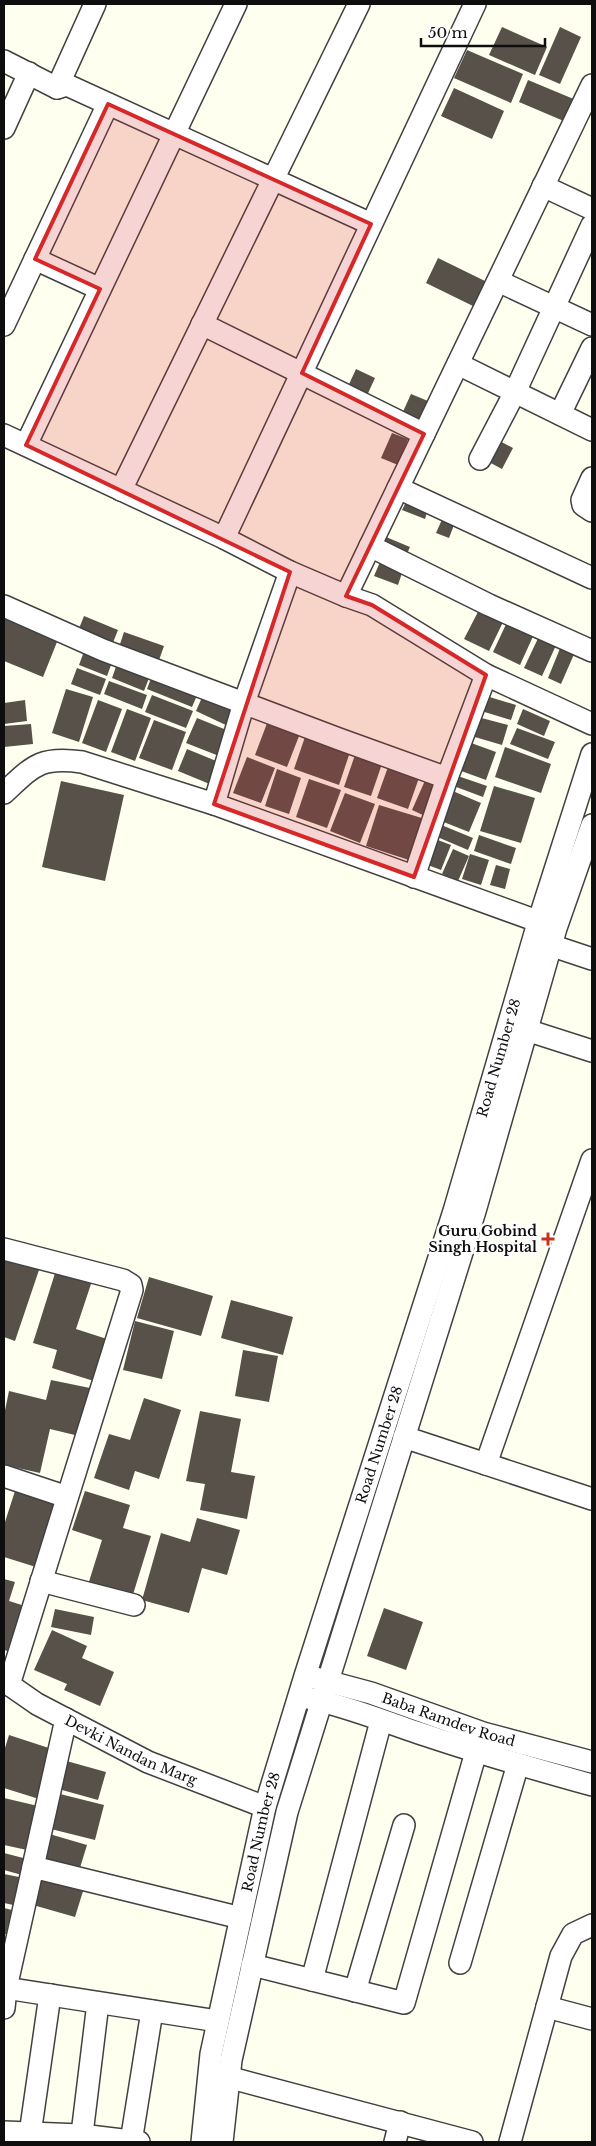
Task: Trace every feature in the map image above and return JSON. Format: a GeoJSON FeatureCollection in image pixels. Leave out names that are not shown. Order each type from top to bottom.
{"type":"FeatureCollection","features":[{"type":"Feature","properties":{"kind":"street"},"geometry":{"type":"LineString","coordinates":[[57,88],[95,4]]}},
{"type":"Feature","properties":{"kind":"street"},"geometry":{"type":"LineString","coordinates":[[26,445],[236,4]]}},
{"type":"Feature","properties":{"kind":"street"},"geometry":{"type":"LineString","coordinates":[[121,490],[359,4]]}},
{"type":"Feature","properties":{"kind":"street"},"geometry":{"type":"LineString","coordinates":[[224,538],[475,4]]}},
{"type":"Feature","properties":{"kind":"street"},"geometry":{"type":"LineString","coordinates":[[4,61],[57,88],[67,85],[371,224]]}},
{"type":"Feature","properties":{"kind":"street"},"geometry":{"type":"LineString","coordinates":[[4,128],[28,73]]}},
{"type":"Feature","properties":{"kind":"street"},"geometry":{"type":"LineString","coordinates":[[346,596],[592,84]]}},
{"type":"Feature","properties":{"kind":"street"},"geometry":{"type":"LineString","coordinates":[[4,325],[108,104]]}},
{"type":"Feature","properties":{"kind":"street"},"geometry":{"type":"LineString","coordinates":[[543,186],[592,209]]}},
{"type":"Feature","properties":{"kind":"street"},"geometry":{"type":"LineString","coordinates":[[480,459],[516,392],[592,225]]}},
{"type":"Feature","properties":{"kind":"street"},"geometry":{"type":"LineString","coordinates":[[34,259],[100,289]]}},
{"type":"Feature","properties":{"kind":"street"},"geometry":{"type":"LineString","coordinates":[[498,280],[592,325]]}},
{"type":"Feature","properties":{"kind":"street"},"geometry":{"type":"LineString","coordinates":[[202,324],[424,434]]}},
{"type":"Feature","properties":{"kind":"street"},"geometry":{"type":"LineString","coordinates":[[560,414],[592,348]]}},
{"type":"Feature","properties":{"kind":"street"},"geometry":{"type":"LineString","coordinates":[[458,364],[592,430]]}},
{"type":"Feature","properties":{"kind":"street"},"geometry":{"type":"LineString","coordinates":[[4,436],[224,538],[290,572],[372,605],[486,675],[592,724]]}},
{"type":"Feature","properties":{"kind":"street"},"geometry":{"type":"LineString","coordinates":[[592,478],[582,500],[582,505],[592,511]]}},
{"type":"Feature","properties":{"kind":"street"},"geometry":{"type":"LineString","coordinates":[[398,488],[592,578]]}},
{"type":"Feature","properties":{"kind":"street"},"geometry":{"type":"LineString","coordinates":[[370,546],[488,605],[592,651]]}},
{"type":"Feature","properties":{"kind":"street"},"geometry":{"type":"LineString","coordinates":[[214,804],[244,703],[290,572]]}},
{"type":"Feature","properties":{"kind":"street"},"geometry":{"type":"LineString","coordinates":[[4,606],[103,650],[447,778]]}},
{"type":"Feature","properties":{"kind":"street"},"geometry":{"type":"LineString","coordinates":[[414,877],[447,778],[486,675]]}},
{"type":"Feature","properties":{"kind":"street","name":"Road Number 28"},"geometry":{"type":"LineString","coordinates":[[202,2142],[219,2074],[230,2060],[287,1812],[475,1211],[518,1027],[545,934],[592,754]]}},
{"type":"Feature","properties":{"kind":"street"},"geometry":{"type":"LineString","coordinates":[[4,793],[33,767],[61,759],[82,762],[214,804],[414,877],[545,934],[592,960]]}},
{"type":"Feature","properties":{"kind":"street","name":"Road Number 28"},"geometry":{"type":"LineString","coordinates":[[545,934],[592,825]]}},
{"type":"Feature","properties":{"kind":"street"},"geometry":{"type":"LineString","coordinates":[[518,1027],[592,1051]]}},
{"type":"Feature","properties":{"kind":"street","name":"Road Number 28"},"geometry":{"type":"LineString","coordinates":[[222,2142],[219,2074],[211,2054],[265,1807],[298,1696],[454,1210],[518,1027]]}},
{"type":"Feature","properties":{"kind":"street"},"geometry":{"type":"LineString","coordinates":[[486,1464],[592,1160]]}},
{"type":"Feature","properties":{"kind":"street"},"geometry":{"type":"LineString","coordinates":[[4,1249],[123,1280],[131,1285],[132,1290],[41,1581],[6,1683]]}},
{"type":"Feature","properties":{"kind":"street"},"geometry":{"type":"LineString","coordinates":[[404,1437],[592,1499]]}},
{"type":"Feature","properties":{"kind":"street"},"geometry":{"type":"LineString","coordinates":[[4,1476],[67,1498]]}},
{"type":"Feature","properties":{"kind":"street"},"geometry":{"type":"LineString","coordinates":[[41,1581],[134,1605]]}},
{"type":"Feature","properties":{"kind":"street","name":"Baba Ramdev Road"},"geometry":{"type":"LineString","coordinates":[[305,1676],[327,1680],[483,1732],[592,1762]]}},
{"type":"Feature","properties":{"kind":"street","name":"Devki Nandan Marg"},"geometry":{"type":"LineString","coordinates":[[6,1683],[37,1704],[148,1762],[265,1807]]}},
{"type":"Feature","properties":{"kind":"street"},"geometry":{"type":"LineString","coordinates":[[298,1696],[348,1707],[381,1721],[476,1752],[592,1785]]}},
{"type":"Feature","properties":{"kind":"street"},"geometry":{"type":"LineString","coordinates":[[66,1719],[33,1867],[10,1941],[5,1998],[50,1995],[218,2021]]}},
{"type":"Feature","properties":{"kind":"street"},"geometry":{"type":"LineString","coordinates":[[312,1980],[381,1721]]}},
{"type":"Feature","properties":{"kind":"street"},"geometry":{"type":"LineString","coordinates":[[252,1965],[404,2003],[476,1752]]}},
{"type":"Feature","properties":{"kind":"street"},"geometry":{"type":"LineString","coordinates":[[460,1963],[518,1764]]}},
{"type":"Feature","properties":{"kind":"street"},"geometry":{"type":"LineString","coordinates":[[355,1991],[404,1825]]}},
{"type":"Feature","properties":{"kind":"street"},"geometry":{"type":"LineString","coordinates":[[33,1867],[241,1918]]}},
{"type":"Feature","properties":{"kind":"street"},"geometry":{"type":"LineString","coordinates":[[510,2142],[561,1956],[573,1934],[592,1925]]}},
{"type":"Feature","properties":{"kind":"street"},"geometry":{"type":"LineString","coordinates":[[30,2134],[50,1995]]}},
{"type":"Feature","properties":{"kind":"street"},"geometry":{"type":"LineString","coordinates":[[81,2139],[98,2002]]}},
{"type":"Feature","properties":{"kind":"street"},"geometry":{"type":"LineString","coordinates":[[547,2006],[592,2019]]}},
{"type":"Feature","properties":{"kind":"street"},"geometry":{"type":"LineString","coordinates":[[132,2142],[152,2011]]}},
{"type":"Feature","properties":{"kind":"street"},"geometry":{"type":"LineString","coordinates":[[219,2074],[472,2142]]}},
{"type":"Feature","properties":{"kind":"street"},"geometry":{"type":"LineString","coordinates":[[395,2142],[400,2122]]}},
{"type":"Feature","properties":{"kind":"street"},"geometry":{"type":"LineString","coordinates":[[4,2132],[139,2142]]}},
{"type":"Feature","properties":{"kind":"highlighted area"},"geometry":{"type":"Polygon","coordinates":[[[108,104],[371,224],[302,373],[424,434],[346,596],[372,605],[486,675],[414,877],[214,804],[290,572],[26,445],[100,289],[35,259],[108,104]]]}},
{"type":"Feature","properties":{"kind":"building"},"geometry":{"type":"Polygon","coordinates":[[[502,27],[547,47],[535,75],[489,55],[502,27]]]}},
{"type":"Feature","properties":{"kind":"building"},"geometry":{"type":"Polygon","coordinates":[[[560,27],[581,37],[560,84],[539,75],[560,27]]]}},
{"type":"Feature","properties":{"kind":"building"},"geometry":{"type":"Polygon","coordinates":[[[467,50],[523,74],[511,103],[454,78],[467,50]]]}},
{"type":"Feature","properties":{"kind":"building"},"geometry":{"type":"Polygon","coordinates":[[[528,80],[576,100],[566,122],[519,102],[528,80]]]}},
{"type":"Feature","properties":{"kind":"building"},"geometry":{"type":"Polygon","coordinates":[[[454,88],[504,111],[492,139],[441,116],[454,88]]]}},
{"type":"Feature","properties":{"kind":"building"},"geometry":{"type":"Polygon","coordinates":[[[438,258],[487,282],[475,307],[426,283],[438,258]]]}},
{"type":"Feature","properties":{"kind":"building"},"geometry":{"type":"Polygon","coordinates":[[[356,369],[375,378],[364,402],[345,393],[356,369]]]}},
{"type":"Feature","properties":{"kind":"building"},"geometry":{"type":"Polygon","coordinates":[[[411,394],[428,401],[418,423],[401,416],[411,394]]]}},
{"type":"Feature","properties":{"kind":"building"},"geometry":{"type":"Polygon","coordinates":[[[392,433],[408,439],[398,465],[381,458],[392,433]]]}},
{"type":"Feature","properties":{"kind":"building"},"geometry":{"type":"Polygon","coordinates":[[[496,439],[513,448],[502,469],[485,460],[496,439]]]}},
{"type":"Feature","properties":{"kind":"building"},"geometry":{"type":"Polygon","coordinates":[[[407,500],[428,509],[425,519],[402,510],[407,500]]]}},
{"type":"Feature","properties":{"kind":"building"},"geometry":{"type":"Polygon","coordinates":[[[444,515],[456,520],[449,538],[436,533],[444,515]]]}},
{"type":"Feature","properties":{"kind":"building"},"geometry":{"type":"Polygon","coordinates":[[[386,537],[410,547],[405,558],[381,548],[386,537]]]}},
{"type":"Feature","properties":{"kind":"building"},"geometry":{"type":"Polygon","coordinates":[[[380,562],[403,570],[398,585],[374,576],[380,562]]]}},
{"type":"Feature","properties":{"kind":"building"},"geometry":{"type":"Polygon","coordinates":[[[481,606],[505,618],[489,651],[464,639],[481,606]]]}},
{"type":"Feature","properties":{"kind":"building"},"geometry":{"type":"Polygon","coordinates":[[[4,616],[61,632],[43,677],[4,661],[4,616]]]}},
{"type":"Feature","properties":{"kind":"building"},"geometry":{"type":"Polygon","coordinates":[[[84,616],[118,630],[112,645],[78,631],[84,616]]]}},
{"type":"Feature","properties":{"kind":"building"},"geometry":{"type":"Polygon","coordinates":[[[508,620],[535,632],[520,665],[493,652],[508,620]]]}},
{"type":"Feature","properties":{"kind":"building"},"geometry":{"type":"Polygon","coordinates":[[[124,632],[164,646],[158,663],[118,650],[124,632]]]}},
{"type":"Feature","properties":{"kind":"building"},"geometry":{"type":"Polygon","coordinates":[[[541,632],[558,641],[542,676],[524,668],[541,632]]]}},
{"type":"Feature","properties":{"kind":"building"},"geometry":{"type":"Polygon","coordinates":[[[86,646],[114,657],[107,676],[79,665],[86,646]]]}},
{"type":"Feature","properties":{"kind":"building"},"geometry":{"type":"Polygon","coordinates":[[[561,646],[575,652],[561,684],[548,678],[561,646]]]}},
{"type":"Feature","properties":{"kind":"building"},"geometry":{"type":"Polygon","coordinates":[[[118,661],[151,673],[144,691],[112,678],[118,661]]]}},
{"type":"Feature","properties":{"kind":"building"},"geometry":{"type":"Polygon","coordinates":[[[77,668],[106,679],[100,695],[71,684],[77,668]]]}},
{"type":"Feature","properties":{"kind":"building"},"geometry":{"type":"Polygon","coordinates":[[[153,673],[199,691],[192,707],[147,689],[153,673]]]}},
{"type":"Feature","properties":{"kind":"building"},"geometry":{"type":"Polygon","coordinates":[[[109,681],[147,695],[142,709],[104,694],[109,681]]]}},
{"type":"Feature","properties":{"kind":"building"},"geometry":{"type":"Polygon","coordinates":[[[66,689],[93,697],[79,742],[52,733],[66,689]]]}},
{"type":"Feature","properties":{"kind":"building"},"geometry":{"type":"Polygon","coordinates":[[[204,693],[238,709],[230,727],[196,711],[204,693]]]}},
{"type":"Feature","properties":{"kind":"building"},"geometry":{"type":"Polygon","coordinates":[[[152,695],[193,711],[186,728],[145,712],[152,695]]]}},
{"type":"Feature","properties":{"kind":"building"},"geometry":{"type":"Polygon","coordinates":[[[483,695],[516,705],[511,720],[478,710],[483,695]]]}},
{"type":"Feature","properties":{"kind":"building"},"geometry":{"type":"Polygon","coordinates":[[[25,700],[27,721],[4,724],[4,703],[25,700]]]}},
{"type":"Feature","properties":{"kind":"building"},"geometry":{"type":"Polygon","coordinates":[[[98,700],[122,709],[106,752],[82,743],[98,700]]]}},
{"type":"Feature","properties":{"kind":"building"},"geometry":{"type":"Polygon","coordinates":[[[127,709],[151,718],[135,761],[111,752],[127,709]]]}},
{"type":"Feature","properties":{"kind":"building"},"geometry":{"type":"Polygon","coordinates":[[[523,709],[550,721],[544,736],[517,724],[523,709]]]}},
{"type":"Feature","properties":{"kind":"building"},"geometry":{"type":"Polygon","coordinates":[[[474,716],[508,725],[502,745],[468,735],[474,716]]]}},
{"type":"Feature","properties":{"kind":"building"},"geometry":{"type":"Polygon","coordinates":[[[197,718],[229,731],[219,756],[186,743],[197,718]]]}},
{"type":"Feature","properties":{"kind":"building"},"geometry":{"type":"Polygon","coordinates":[[[269,718],[301,731],[287,767],[255,755],[269,718]]]}},
{"type":"Feature","properties":{"kind":"building"},"geometry":{"type":"Polygon","coordinates":[[[154,720],[186,732],[172,770],[139,758],[154,720]]]}},
{"type":"Feature","properties":{"kind":"building"},"geometry":{"type":"Polygon","coordinates":[[[31,724],[33,744],[4,747],[4,726],[31,724]]]}},
{"type":"Feature","properties":{"kind":"building"},"geometry":{"type":"Polygon","coordinates":[[[517,728],[555,742],[548,759],[510,744],[517,728]]]}},
{"type":"Feature","properties":{"kind":"building"},"geometry":{"type":"Polygon","coordinates":[[[306,734],[351,749],[339,785],[294,769],[306,734]]]}},
{"type":"Feature","properties":{"kind":"building"},"geometry":{"type":"Polygon","coordinates":[[[463,740],[496,752],[486,780],[453,768],[463,740]]]}},
{"type":"Feature","properties":{"kind":"building"},"geometry":{"type":"Polygon","coordinates":[[[505,747],[551,764],[541,793],[495,777],[505,747]]]}},
{"type":"Feature","properties":{"kind":"building"},"geometry":{"type":"Polygon","coordinates":[[[187,749],[221,763],[212,785],[178,771],[187,749]]]}},
{"type":"Feature","properties":{"kind":"building"},"geometry":{"type":"Polygon","coordinates":[[[357,749],[384,758],[371,796],[344,787],[357,749]]]}},
{"type":"Feature","properties":{"kind":"building"},"geometry":{"type":"Polygon","coordinates":[[[247,757],[275,768],[261,803],[233,793],[247,757]]]}},
{"type":"Feature","properties":{"kind":"building"},"geometry":{"type":"Polygon","coordinates":[[[389,764],[420,775],[408,809],[377,798],[389,764]]]}},
{"type":"Feature","properties":{"kind":"building"},"geometry":{"type":"Polygon","coordinates":[[[277,769],[301,778],[289,814],[265,806],[277,769]]]}},
{"type":"Feature","properties":{"kind":"building"},"geometry":{"type":"Polygon","coordinates":[[[455,775],[487,786],[483,797],[451,785],[455,775]]]}},
{"type":"Feature","properties":{"kind":"building"},"geometry":{"type":"Polygon","coordinates":[[[427,776],[440,781],[425,816],[412,810],[427,776]]]}},
{"type":"Feature","properties":{"kind":"building"},"geometry":{"type":"Polygon","coordinates":[[[309,779],[341,790],[327,828],[296,817],[309,779]]]}},
{"type":"Feature","properties":{"kind":"building"},"geometry":{"type":"Polygon","coordinates":[[[61,781],[124,795],[105,881],[42,867],[61,781]]]}},
{"type":"Feature","properties":{"kind":"building"},"geometry":{"type":"Polygon","coordinates":[[[494,786],[535,798],[521,843],[480,831],[494,786]]]}},
{"type":"Feature","properties":{"kind":"building"},"geometry":{"type":"Polygon","coordinates":[[[448,789],[481,803],[469,832],[436,819],[448,789]]]}},
{"type":"Feature","properties":{"kind":"building"},"geometry":{"type":"Polygon","coordinates":[[[345,793],[375,804],[360,843],[330,831],[345,793]]]}},
{"type":"Feature","properties":{"kind":"building"},"geometry":{"type":"Polygon","coordinates":[[[379,805],[425,819],[412,861],[366,846],[379,805]]]}},
{"type":"Feature","properties":{"kind":"building"},"geometry":{"type":"Polygon","coordinates":[[[439,824],[473,838],[468,850],[435,836],[439,824]]]}},
{"type":"Feature","properties":{"kind":"building"},"geometry":{"type":"Polygon","coordinates":[[[479,835],[516,848],[511,864],[474,851],[479,835]]]}},
{"type":"Feature","properties":{"kind":"building"},"geometry":{"type":"Polygon","coordinates":[[[430,837],[451,845],[441,870],[420,862],[430,837]]]}},
{"type":"Feature","properties":{"kind":"building"},"geometry":{"type":"Polygon","coordinates":[[[453,849],[469,856],[458,881],[442,874],[453,849]]]}},
{"type":"Feature","properties":{"kind":"building"},"geometry":{"type":"Polygon","coordinates":[[[470,854],[489,860],[481,885],[462,879],[470,854]]]}},
{"type":"Feature","properties":{"kind":"building"},"geometry":{"type":"Polygon","coordinates":[[[496,865],[510,869],[505,889],[490,885],[496,865]]]}},
{"type":"Feature","properties":{"kind":"building"},"geometry":{"type":"Polygon","coordinates":[[[4,1258],[39,1270],[15,1341],[4,1337],[4,1258]]]}},
{"type":"Feature","properties":{"kind":"building"},"geometry":{"type":"Polygon","coordinates":[[[57,1267],[93,1278],[76,1329],[110,1340],[97,1382],[52,1368],[57,1350],[33,1343],[57,1267]]]}},
{"type":"Feature","properties":{"kind":"building"},"geometry":{"type":"Polygon","coordinates":[[[149,1277],[213,1296],[201,1336],[137,1318],[149,1277]]]}},
{"type":"Feature","properties":{"kind":"building"},"geometry":{"type":"Polygon","coordinates":[[[231,1300],[293,1317],[283,1355],[221,1338],[231,1300]]]}},
{"type":"Feature","properties":{"kind":"building"},"geometry":{"type":"Polygon","coordinates":[[[135,1321],[174,1331],[162,1379],[123,1370],[135,1321]]]}},
{"type":"Feature","properties":{"kind":"building"},"geometry":{"type":"Polygon","coordinates":[[[243,1350],[278,1356],[269,1402],[235,1396],[243,1350]]]}},
{"type":"Feature","properties":{"kind":"building"},"geometry":{"type":"Polygon","coordinates":[[[51,1380],[90,1388],[79,1436],[50,1429],[40,1473],[4,1465],[4,1415],[9,1391],[46,1400],[51,1380]]]}},
{"type":"Feature","properties":{"kind":"building"},"geometry":{"type":"Polygon","coordinates":[[[144,1398],[181,1410],[159,1479],[135,1471],[129,1490],[94,1478],[109,1434],[130,1440],[144,1398]]]}},
{"type":"Feature","properties":{"kind":"building"},"geometry":{"type":"Polygon","coordinates":[[[200,1411],[241,1419],[231,1472],[255,1476],[247,1519],[200,1510],[205,1484],[186,1481],[200,1411]]]}},
{"type":"Feature","properties":{"kind":"building"},"geometry":{"type":"Polygon","coordinates":[[[15,1491],[58,1504],[39,1568],[4,1557],[4,1525],[15,1491]]]}},
{"type":"Feature","properties":{"kind":"building"},"geometry":{"type":"Polygon","coordinates":[[[85,1491],[130,1505],[123,1528],[151,1536],[131,1601],[87,1588],[102,1540],[72,1530],[85,1491]]]}},
{"type":"Feature","properties":{"kind":"building"},"geometry":{"type":"Polygon","coordinates":[[[197,1518],[240,1530],[227,1575],[202,1568],[189,1613],[142,1600],[161,1533],[190,1542],[197,1518]]]}},
{"type":"Feature","properties":{"kind":"building"},"geometry":{"type":"Polygon","coordinates":[[[4,1579],[15,1582],[9,1601],[28,1607],[14,1653],[4,1650],[4,1579]]]}},
{"type":"Feature","properties":{"kind":"building"},"geometry":{"type":"Polygon","coordinates":[[[384,1608],[423,1622],[406,1670],[367,1656],[384,1608]]]}},
{"type":"Feature","properties":{"kind":"building"},"geometry":{"type":"Polygon","coordinates":[[[55,1609],[94,1617],[91,1635],[51,1627],[55,1609]]]}},
{"type":"Feature","properties":{"kind":"building"},"geometry":{"type":"Polygon","coordinates":[[[52,1630],[87,1646],[82,1658],[114,1672],[100,1706],[64,1690],[67,1684],[34,1670],[52,1630]]]}},
{"type":"Feature","properties":{"kind":"building"},"geometry":{"type":"Polygon","coordinates":[[[9,1735],[55,1750],[39,1799],[4,1788],[4,1751],[9,1735]]]}},
{"type":"Feature","properties":{"kind":"building"},"geometry":{"type":"Polygon","coordinates":[[[63,1760],[106,1772],[98,1800],[55,1788],[63,1760]]]}},
{"type":"Feature","properties":{"kind":"building"},"geometry":{"type":"Polygon","coordinates":[[[56,1793],[104,1805],[95,1840],[47,1828],[56,1793]]]}},
{"type":"Feature","properties":{"kind":"building"},"geometry":{"type":"Polygon","coordinates":[[[4,1798],[38,1806],[27,1850],[4,1845],[4,1798]]]}},
{"type":"Feature","properties":{"kind":"building"},"geometry":{"type":"Polygon","coordinates":[[[46,1833],[87,1845],[79,1871],[38,1858],[46,1833]]]}},
{"type":"Feature","properties":{"kind":"building"},"geometry":{"type":"Polygon","coordinates":[[[4,1853],[27,1859],[22,1875],[4,1870],[4,1853]]]}},
{"type":"Feature","properties":{"kind":"building"},"geometry":{"type":"Polygon","coordinates":[[[4,1874],[24,1878],[18,1906],[4,1903],[4,1874]]]}},
{"type":"Feature","properties":{"kind":"building"},"geometry":{"type":"Polygon","coordinates":[[[41,1875],[84,1888],[75,1917],[33,1905],[41,1875]]]}},
{"type":"Feature","properties":{"kind":"building"},"geometry":{"type":"Polygon","coordinates":[[[4,1908],[12,1910],[6,1934],[4,1934],[4,1908]]]}},
{"type":"Feature","properties":{"kind":"place","name":"Guru Gobind Singh Hospital"},"geometry":{"type":"Point","coordinates":[548,1239]}}]}
